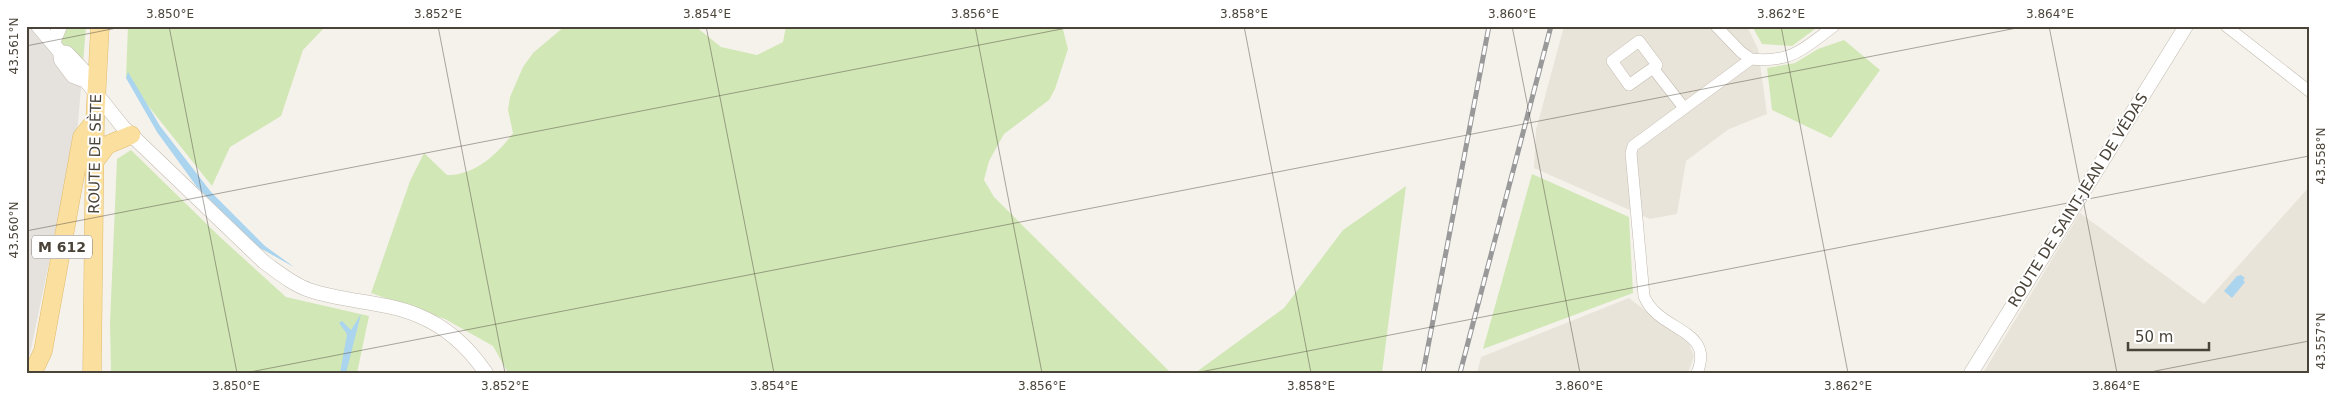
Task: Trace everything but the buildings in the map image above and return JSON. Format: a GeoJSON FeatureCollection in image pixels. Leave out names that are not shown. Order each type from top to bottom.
{"type":"FeatureCollection","features":[{"type":"Feature","properties":{"kind":"main road","name":"ROUTE DE SÈTE"},"geometry":{"type":"LineString","coordinates":[[92,373],[95,121],[91,86],[100,26]]}},
{"type":"Feature","properties":{"kind":"main road","name":"M 612"},"geometry":{"type":"LineString","coordinates":[[26,371],[36,366],[43,351],[82,137],[95,121]]}},
{"type":"Feature","properties":{"kind":"main road"},"geometry":{"type":"LineString","coordinates":[[95,160],[107,145],[131,135]]}},
{"type":"Feature","properties":{"kind":"street"},"geometry":{"type":"LineString","coordinates":[[38,26],[84,72],[91,86],[131,135],[264,262],[283,276],[308,289],[417,315],[440,327],[464,346],[486,373]]}},
{"type":"Feature","properties":{"kind":"street"},"geometry":{"type":"LineString","coordinates":[[57,47],[60,26]]}},
{"type":"Feature","properties":{"kind":"street"},"geometry":{"type":"LineString","coordinates":[[1716,26],[1741,52],[1751,59],[1769,60],[1797,54],[1834,26]]}},
{"type":"Feature","properties":{"kind":"street","name":"ROUTE DE SAINT-JEAN DE VÉDAS"},"geometry":{"type":"LineString","coordinates":[[1971,373],[2186,26]]}},
{"type":"Feature","properties":{"kind":"street"},"geometry":{"type":"LineString","coordinates":[[2226,26],[2309,91]]}},
{"type":"Feature","properties":{"kind":"street"},"geometry":{"type":"LineString","coordinates":[[1697,373],[1701,355],[1696,342],[1691,336],[1653,312],[1644,296],[1631,153],[1633,146],[1640,139],[1751,59]]}},
{"type":"Feature","properties":{"kind":"street"},"geometry":{"type":"LineString","coordinates":[[1653,68],[1684,108]]}},
{"type":"Feature","properties":{"kind":"shaded area"},"geometry":{"type":"Polygon","coordinates":[[[26,26],[86,26],[78,124],[26,373],[26,26]]]}},
{"type":"Feature","properties":{"kind":"shaded area"},"geometry":{"type":"Polygon","coordinates":[[[1564,26],[1747,26],[1758,49],[1767,114],[1729,129],[1686,161],[1677,214],[1650,219],[1534,168],[1536,130],[1564,26]]]}},
{"type":"Feature","properties":{"kind":"shaded area"},"geometry":{"type":"Polygon","coordinates":[[[2309,187],[2309,373],[1983,373],[2080,213],[2204,304],[2309,187]]]}},
{"type":"Feature","properties":{"kind":"shaded area"},"geometry":{"type":"Polygon","coordinates":[[[1629,298],[1689,344],[1694,356],[1688,373],[1477,373],[1481,357],[1629,298]]]}},
{"type":"Feature","properties":{"kind":"green space"},"geometry":{"type":"Polygon","coordinates":[[[65,26],[86,26],[83,61],[78,60],[61,42],[65,26]]]}},
{"type":"Feature","properties":{"kind":"green space"},"geometry":{"type":"Polygon","coordinates":[[[128,26],[328,26],[303,50],[281,116],[230,147],[212,186],[126,78],[128,26]]]}},
{"type":"Feature","properties":{"kind":"green space"},"geometry":{"type":"Polygon","coordinates":[[[565,26],[695,26],[721,47],[757,55],[783,42],[786,26],[1062,26],[1068,49],[1055,89],[1049,100],[1004,134],[989,161],[984,180],[994,197],[1171,373],[508,373],[493,346],[445,319],[371,293],[410,181],[424,153],[447,175],[467,172],[493,156],[513,133],[508,110],[510,97],[523,67],[533,53],[565,26]]]}},
{"type":"Feature","properties":{"kind":"green space"},"geometry":{"type":"Polygon","coordinates":[[[1752,26],[1819,26],[1792,46],[1762,44],[1752,26]]]}},
{"type":"Feature","properties":{"kind":"green space"},"geometry":{"type":"Polygon","coordinates":[[[1844,40],[1880,70],[1831,138],[1772,110],[1767,68],[1795,63],[1818,49],[1844,40]]]}},
{"type":"Feature","properties":{"kind":"green space"},"geometry":{"type":"Polygon","coordinates":[[[131,150],[220,237],[286,297],[369,316],[357,373],[111,373],[110,323],[117,159],[131,150]]]}},
{"type":"Feature","properties":{"kind":"green space"},"geometry":{"type":"Polygon","coordinates":[[[1532,174],[1629,217],[1633,293],[1483,349],[1532,174]]]}},
{"type":"Feature","properties":{"kind":"green space"},"geometry":{"type":"Polygon","coordinates":[[[1406,186],[1382,373],[1195,373],[1284,308],[1343,230],[1406,186]]]}},
{"type":"Feature","properties":{"kind":"water"},"geometry":{"type":"Polygon","coordinates":[[[128,72],[160,126],[211,192],[265,246],[294,267],[258,247],[197,187],[157,132],[126,78],[128,72]]]}},
{"type":"Feature","properties":{"kind":"water"},"geometry":{"type":"Polygon","coordinates":[[[2241,275],[2245,278],[2243,280],[2245,282],[2232,298],[2224,291],[2237,276],[2241,275]]]}},
{"type":"Feature","properties":{"kind":"water"},"geometry":{"type":"Polygon","coordinates":[[[361,314],[346,373],[340,373],[347,334],[339,323],[342,321],[351,330],[361,314]]]}},
{"type":"Feature","properties":{"kind":"railway"},"geometry":{"type":"LineString","coordinates":[[1423,373],[1489,26]]}},
{"type":"Feature","properties":{"kind":"railway"},"geometry":{"type":"LineString","coordinates":[[1460,373],[1551,26]]}}]}
